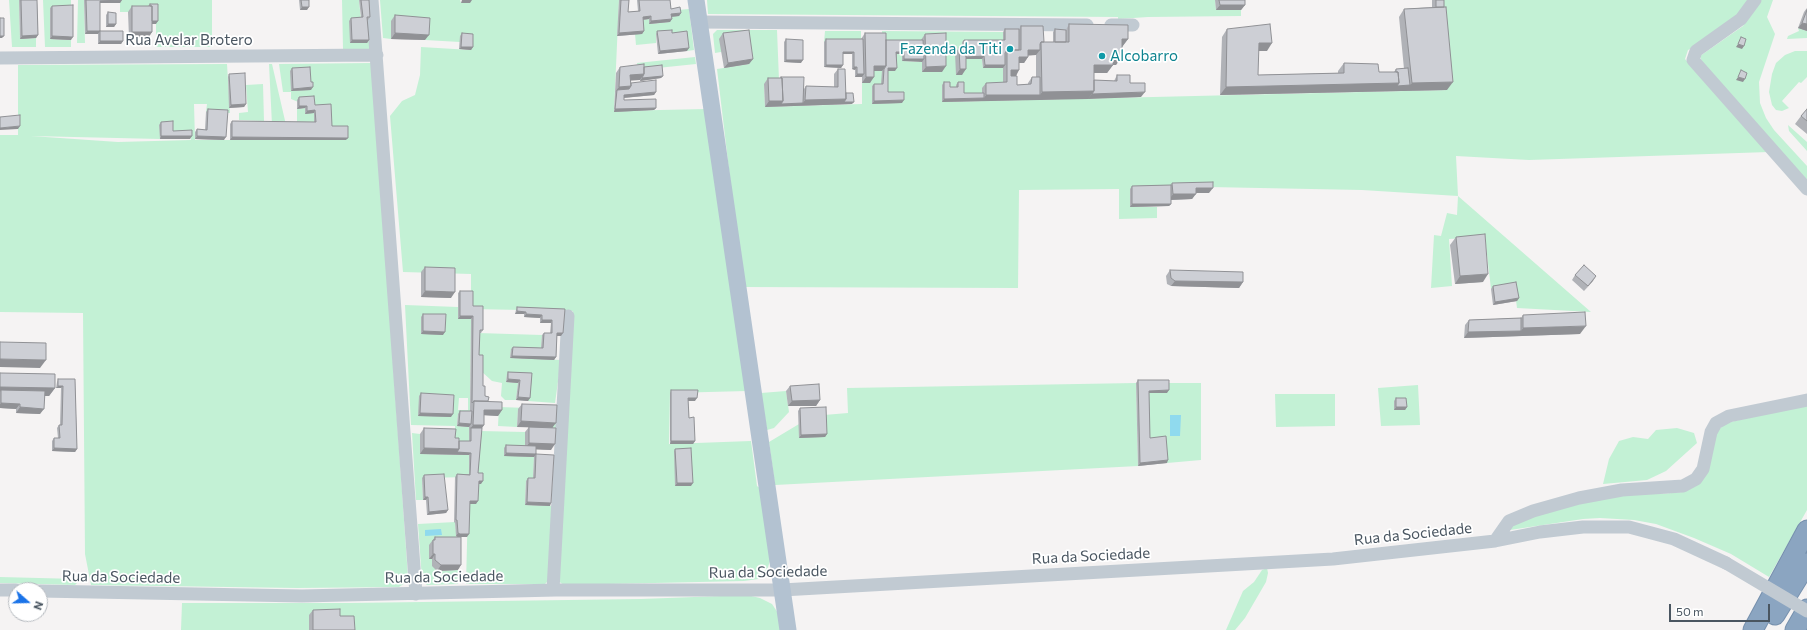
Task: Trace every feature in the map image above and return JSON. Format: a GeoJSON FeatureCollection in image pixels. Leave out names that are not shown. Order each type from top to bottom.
{"type":"FeatureCollection","features":[{"type":"Feature","properties":{"kind":"highway"},"geometry":{"type":"LineString","coordinates":[[1753,630],[1807,530]]}},
{"type":"Feature","properties":{"kind":"highway"},"geometry":{"type":"LineString","coordinates":[[1766,630],[1807,563]]}},
{"type":"Feature","properties":{"kind":"highway"},"geometry":{"type":"LineString","coordinates":[[1795,630],[1807,610]]}},
{"type":"Feature","properties":{"kind":"highway"},"geometry":{"type":"LineString","coordinates":[[1803,630],[1807,625]]}},
{"type":"Feature","properties":{"kind":"main road"},"geometry":{"type":"LineString","coordinates":[[696,0],[788,630]]}},
{"type":"Feature","properties":{"kind":"street"},"geometry":{"type":"LineString","coordinates":[[372,0],[416,594]]}},
{"type":"Feature","properties":{"kind":"street"},"geometry":{"type":"LineString","coordinates":[[1755,0],[1741,19],[1696,51],[1693,60],[1807,189]]}},
{"type":"Feature","properties":{"kind":"street"},"geometry":{"type":"LineString","coordinates":[[699,22],[1133,25]]}},
{"type":"Feature","properties":{"kind":"street","name":"Rua Avelar Brotero"},"geometry":{"type":"LineString","coordinates":[[0,58],[377,55]]}},
{"type":"Feature","properties":{"kind":"street"},"geometry":{"type":"LineString","coordinates":[[553,590],[568,316]]}},
{"type":"Feature","properties":{"kind":"street"},"geometry":{"type":"LineString","coordinates":[[1495,541],[1509,521],[1548,506],[1579,498],[1622,490],[1683,486],[1696,480],[1703,469],[1711,432],[1716,423],[1729,416],[1807,400]]}},
{"type":"Feature","properties":{"kind":"street","name":"Rua da Sociedade"},"geometry":{"type":"LineString","coordinates":[[48,591],[302,596],[553,590],[782,590],[1295,562],[1495,541],[1540,532],[1583,527],[1629,527],[1674,539],[1726,563],[1807,610]]}},
{"type":"Feature","properties":{"kind":"green space"},"geometry":{"type":"Polygon","coordinates":[[[9,0],[19,0],[20,39],[36,38],[36,47],[12,47],[9,0]]]}},
{"type":"Feature","properties":{"kind":"green space"},"geometry":{"type":"Polygon","coordinates":[[[43,0],[71,0],[71,8],[50,39],[71,40],[71,47],[45,47],[43,0]]]}},
{"type":"Feature","properties":{"kind":"green space"},"geometry":{"type":"Polygon","coordinates":[[[78,0],[84,0],[85,43],[77,43],[78,0]]]}},
{"type":"Feature","properties":{"kind":"green space"},"geometry":{"type":"Polygon","coordinates":[[[120,0],[212,0],[212,47],[156,47],[156,7],[148,12],[120,12],[120,0]]]}},
{"type":"Feature","properties":{"kind":"green space"},"geometry":{"type":"Polygon","coordinates":[[[342,0],[359,0],[361,20],[350,42],[367,42],[368,20],[370,49],[343,49],[342,0]]]}},
{"type":"Feature","properties":{"kind":"green space"},"geometry":{"type":"Polygon","coordinates":[[[380,0],[460,0],[461,3],[469,0],[619,0],[614,111],[706,109],[747,391],[670,393],[669,444],[751,441],[757,486],[761,489],[771,558],[767,570],[758,579],[744,581],[564,585],[558,581],[573,311],[471,309],[471,274],[403,272],[390,116],[402,101],[415,95],[420,75],[421,47],[471,50],[460,42],[425,40],[391,21],[391,39],[383,38],[380,0]]]}},
{"type":"Feature","properties":{"kind":"green space"},"geometry":{"type":"Polygon","coordinates":[[[707,0],[1215,0],[1216,10],[1241,10],[1241,16],[1148,17],[1118,19],[1118,17],[708,14],[707,0]]]}},
{"type":"Feature","properties":{"kind":"green space"},"geometry":{"type":"Polygon","coordinates":[[[1440,0],[1751,0],[1739,17],[1708,40],[1688,50],[1685,59],[1769,152],[1529,160],[1456,156],[1458,196],[1362,190],[1209,187],[1130,189],[1130,207],[1157,207],[1157,218],[1119,219],[1119,189],[1019,190],[1018,288],[743,287],[717,69],[749,64],[721,52],[715,53],[713,34],[717,30],[777,30],[779,80],[764,84],[765,107],[862,104],[862,83],[870,71],[882,71],[886,95],[886,71],[895,54],[902,54],[902,61],[922,62],[922,40],[921,43],[882,43],[882,31],[1003,32],[1003,43],[962,53],[962,59],[982,59],[983,68],[1003,68],[1003,88],[982,88],[982,96],[962,96],[956,90],[942,85],[943,102],[1447,90],[1440,0]]]}},
{"type":"Feature","properties":{"kind":"green space"},"geometry":{"type":"Polygon","coordinates":[[[1761,0],[1773,0],[1767,17],[1775,34],[1759,82],[1760,103],[1766,118],[1774,130],[1807,166],[1807,184],[1702,63],[1700,56],[1743,26],[1761,0]]]}},
{"type":"Feature","properties":{"kind":"green space"},"geometry":{"type":"Polygon","coordinates":[[[689,9],[694,50],[687,51],[656,34],[656,43],[636,45],[635,34],[642,34],[641,20],[649,19],[649,24],[670,22],[669,17],[678,10],[689,9]]]}},
{"type":"Feature","properties":{"kind":"green space"},"geometry":{"type":"Polygon","coordinates":[[[1798,28],[1807,31],[1807,38],[1787,39],[1788,36],[1799,31],[1798,28]]]}},
{"type":"Feature","properties":{"kind":"green space"},"geometry":{"type":"Polygon","coordinates":[[[825,31],[861,31],[861,42],[824,42],[825,31]]]}},
{"type":"Feature","properties":{"kind":"green space"},"geometry":{"type":"Polygon","coordinates":[[[1795,51],[1807,51],[1807,77],[1801,83],[1799,82],[1782,101],[1789,108],[1782,111],[1776,110],[1772,105],[1769,92],[1772,74],[1776,63],[1785,55],[1795,51]]]}},
{"type":"Feature","properties":{"kind":"green space"},"geometry":{"type":"Polygon","coordinates":[[[695,57],[696,64],[638,70],[637,63],[695,57]]]}},
{"type":"Feature","properties":{"kind":"green space"},"geometry":{"type":"Polygon","coordinates":[[[372,63],[408,577],[405,583],[399,587],[297,588],[91,585],[85,554],[83,313],[0,312],[0,135],[18,135],[18,65],[227,64],[230,113],[206,112],[207,104],[194,104],[195,140],[346,140],[330,128],[313,108],[291,99],[291,92],[283,92],[279,64],[372,63]],[[190,133],[160,139],[31,136],[118,142],[191,140],[190,133]]]}},
{"type":"Feature","properties":{"kind":"green space"},"geometry":{"type":"Polygon","coordinates":[[[269,64],[272,64],[286,125],[272,125],[269,64]]]}},
{"type":"Feature","properties":{"kind":"green space"},"geometry":{"type":"Polygon","coordinates":[[[263,84],[264,121],[239,120],[239,113],[248,112],[246,85],[263,84]]]}},
{"type":"Feature","properties":{"kind":"green space"},"geometry":{"type":"Polygon","coordinates":[[[305,108],[314,113],[314,125],[297,125],[297,109],[305,108]]]}},
{"type":"Feature","properties":{"kind":"green space"},"geometry":{"type":"Polygon","coordinates":[[[1788,125],[1807,142],[1807,151],[1789,131],[1788,125]]]}},
{"type":"Feature","properties":{"kind":"green space"},"geometry":{"type":"Polygon","coordinates":[[[1458,196],[1591,312],[1517,308],[1514,284],[1491,289],[1485,237],[1449,239],[1452,286],[1431,288],[1434,235],[1441,236],[1447,213],[1457,215],[1458,196]]]}},
{"type":"Feature","properties":{"kind":"green space"},"geometry":{"type":"Polygon","coordinates":[[[405,305],[458,307],[458,319],[471,319],[470,414],[458,414],[457,426],[469,427],[469,444],[452,444],[455,434],[455,426],[411,425],[405,305]],[[459,398],[458,410],[468,410],[468,398],[459,398]]]}},
{"type":"Feature","properties":{"kind":"green space"},"geometry":{"type":"Polygon","coordinates":[[[478,333],[542,335],[541,350],[511,350],[510,358],[561,360],[555,403],[528,401],[530,376],[507,374],[506,382],[518,383],[516,400],[505,400],[501,396],[502,383],[492,381],[481,371],[477,358],[478,333]]]}},
{"type":"Feature","properties":{"kind":"green space"},"geometry":{"type":"Polygon","coordinates":[[[1136,383],[1138,466],[775,485],[769,442],[799,424],[824,415],[848,413],[847,388],[1136,383]]]}},
{"type":"Feature","properties":{"kind":"green space"},"geometry":{"type":"Polygon","coordinates":[[[1167,383],[1201,383],[1201,460],[1167,463],[1148,440],[1147,393],[1167,383]]]}},
{"type":"Feature","properties":{"kind":"green space"},"geometry":{"type":"Polygon","coordinates":[[[1418,385],[1420,425],[1381,426],[1378,388],[1418,385]]]}},
{"type":"Feature","properties":{"kind":"green space"},"geometry":{"type":"Polygon","coordinates":[[[786,391],[789,412],[774,428],[767,430],[761,393],[786,391]]]}},
{"type":"Feature","properties":{"kind":"green space"},"geometry":{"type":"Polygon","coordinates":[[[1275,394],[1335,394],[1335,426],[1276,427],[1275,394]]]}},
{"type":"Feature","properties":{"kind":"green space"},"geometry":{"type":"Polygon","coordinates":[[[1807,403],[1807,510],[1769,577],[1731,554],[1694,538],[1656,524],[1634,520],[1600,518],[1583,519],[1510,530],[1510,525],[1537,513],[1623,494],[1660,494],[1683,492],[1719,429],[1727,423],[1807,403]]]}},
{"type":"Feature","properties":{"kind":"green space"},"geometry":{"type":"Polygon","coordinates":[[[499,407],[557,409],[556,428],[552,428],[518,410],[517,427],[498,426],[499,407]]]}},
{"type":"Feature","properties":{"kind":"green space"},"geometry":{"type":"Polygon","coordinates":[[[1677,428],[1694,433],[1697,443],[1666,471],[1647,480],[1603,484],[1609,459],[1619,441],[1633,437],[1648,439],[1656,430],[1677,428]]]}},
{"type":"Feature","properties":{"kind":"green space"},"geometry":{"type":"Polygon","coordinates":[[[480,431],[525,432],[525,449],[504,455],[534,457],[533,481],[526,481],[525,505],[555,506],[548,581],[545,584],[466,584],[468,504],[477,484],[481,483],[476,476],[480,431]]]}},
{"type":"Feature","properties":{"kind":"green space"},"geometry":{"type":"Polygon","coordinates":[[[412,433],[420,434],[420,454],[469,455],[469,477],[422,478],[423,500],[416,500],[412,433]]]}},
{"type":"Feature","properties":{"kind":"green space"},"geometry":{"type":"Polygon","coordinates":[[[455,522],[457,542],[429,559],[432,559],[437,571],[458,570],[458,584],[427,585],[422,580],[418,524],[455,522]]]}},
{"type":"Feature","properties":{"kind":"green space"},"geometry":{"type":"Polygon","coordinates":[[[1267,568],[1268,573],[1266,582],[1245,618],[1235,630],[1226,630],[1243,591],[1254,582],[1262,570],[1267,568]]]}},
{"type":"Feature","properties":{"kind":"green space"},"geometry":{"type":"Polygon","coordinates":[[[0,577],[78,579],[78,582],[75,585],[48,584],[48,582],[0,583],[0,577]]]}},
{"type":"Feature","properties":{"kind":"green space"},"geometry":{"type":"Polygon","coordinates":[[[747,595],[760,598],[772,604],[780,616],[782,630],[181,630],[182,603],[350,603],[641,599],[747,595]]]}},
{"type":"Feature","properties":{"kind":"water"},"geometry":{"type":"Polygon","coordinates":[[[1170,415],[1181,415],[1180,436],[1170,436],[1170,415]]]}},
{"type":"Feature","properties":{"kind":"water"},"geometry":{"type":"Polygon","coordinates":[[[441,529],[442,535],[425,536],[425,530],[441,529]]]}},
{"type":"Feature","properties":{"kind":"building"},"geometry":{"type":"Polygon","coordinates":[[[21,0],[37,0],[38,35],[22,36],[21,0]]]}},
{"type":"Feature","properties":{"kind":"building"},"geometry":{"type":"Polygon","coordinates":[[[86,0],[121,0],[100,1],[100,31],[87,31],[86,0]]]}},
{"type":"Feature","properties":{"kind":"building"},"geometry":{"type":"Polygon","coordinates":[[[301,0],[309,0],[309,7],[302,7],[301,0]]]}},
{"type":"Feature","properties":{"kind":"building"},"geometry":{"type":"Polygon","coordinates":[[[361,0],[369,0],[370,17],[367,17],[369,40],[352,40],[351,18],[363,17],[361,0]]]}},
{"type":"Feature","properties":{"kind":"building"},"geometry":{"type":"Polygon","coordinates":[[[621,0],[629,0],[628,12],[640,11],[639,0],[670,0],[671,9],[680,7],[681,13],[671,14],[672,19],[651,21],[651,16],[643,17],[644,31],[619,33],[621,0]]]}},
{"type":"Feature","properties":{"kind":"building"},"geometry":{"type":"Polygon","coordinates":[[[1219,0],[1245,0],[1245,5],[1220,5],[1219,0]]]}},
{"type":"Feature","properties":{"kind":"building"},"geometry":{"type":"Polygon","coordinates":[[[1436,0],[1444,0],[1444,7],[1436,7],[1436,0]]]}},
{"type":"Feature","properties":{"kind":"building"},"geometry":{"type":"Polygon","coordinates":[[[150,4],[158,4],[158,21],[152,21],[152,6],[150,6],[150,4]]]}},
{"type":"Feature","properties":{"kind":"building"},"geometry":{"type":"Polygon","coordinates":[[[73,5],[73,37],[52,36],[52,6],[73,5]]]}},
{"type":"Feature","properties":{"kind":"building"},"geometry":{"type":"Polygon","coordinates":[[[132,6],[152,6],[152,32],[132,32],[132,6]]]}},
{"type":"Feature","properties":{"kind":"building"},"geometry":{"type":"Polygon","coordinates":[[[1446,7],[1453,82],[1412,83],[1404,9],[1446,7]]]}},
{"type":"Feature","properties":{"kind":"building"},"geometry":{"type":"Polygon","coordinates":[[[1807,10],[1807,24],[1802,23],[1807,10]]]}},
{"type":"Feature","properties":{"kind":"building"},"geometry":{"type":"Polygon","coordinates":[[[108,12],[116,13],[116,24],[108,24],[108,12]]]}},
{"type":"Feature","properties":{"kind":"building"},"geometry":{"type":"Polygon","coordinates":[[[395,15],[430,18],[429,35],[395,33],[395,15]]]}},
{"type":"Feature","properties":{"kind":"building"},"geometry":{"type":"Polygon","coordinates":[[[0,18],[4,18],[4,36],[0,36],[0,18]]]}},
{"type":"Feature","properties":{"kind":"building"},"geometry":{"type":"Polygon","coordinates":[[[1069,24],[1128,25],[1128,39],[1122,39],[1122,57],[1113,57],[1113,65],[1094,65],[1094,91],[1042,92],[1041,42],[1069,42],[1069,24]]]}},
{"type":"Feature","properties":{"kind":"building"},"geometry":{"type":"Polygon","coordinates":[[[1270,24],[1272,43],[1259,43],[1258,75],[1344,73],[1344,63],[1378,64],[1379,72],[1398,72],[1399,83],[1226,87],[1227,29],[1270,24]]]}},
{"type":"Feature","properties":{"kind":"building"},"geometry":{"type":"Polygon","coordinates":[[[1021,26],[1043,26],[1044,42],[1041,42],[1040,44],[1040,50],[1028,50],[1028,57],[1019,57],[1019,70],[1011,70],[1011,76],[1017,76],[1017,85],[1031,84],[1032,77],[1040,77],[1040,95],[986,95],[986,83],[1007,82],[1007,50],[1021,50],[1021,26]]]}},
{"type":"Feature","properties":{"kind":"building"},"geometry":{"type":"Polygon","coordinates":[[[1005,29],[1019,29],[1019,50],[1007,50],[1005,53],[1005,65],[985,65],[984,56],[966,57],[964,40],[1005,40],[1005,29]]]}},
{"type":"Feature","properties":{"kind":"building"},"geometry":{"type":"Polygon","coordinates":[[[1055,29],[1066,30],[1066,42],[1055,42],[1055,29]]]}},
{"type":"Feature","properties":{"kind":"building"},"geometry":{"type":"Polygon","coordinates":[[[672,30],[672,33],[687,31],[689,48],[660,51],[657,31],[672,30]]]}},
{"type":"Feature","properties":{"kind":"building"},"geometry":{"type":"Polygon","coordinates":[[[749,30],[753,59],[728,63],[723,33],[749,30]]]}},
{"type":"Feature","properties":{"kind":"building"},"geometry":{"type":"Polygon","coordinates":[[[100,31],[123,31],[123,41],[100,41],[100,31]]]}},
{"type":"Feature","properties":{"kind":"building"},"geometry":{"type":"Polygon","coordinates":[[[462,33],[473,34],[473,47],[461,47],[462,33]]]}},
{"type":"Feature","properties":{"kind":"building"},"geometry":{"type":"Polygon","coordinates":[[[865,33],[886,33],[886,66],[874,66],[874,77],[866,77],[865,33]]]}},
{"type":"Feature","properties":{"kind":"building"},"geometry":{"type":"Polygon","coordinates":[[[946,33],[946,66],[926,67],[925,34],[946,33]]]}},
{"type":"Feature","properties":{"kind":"building"},"geometry":{"type":"Polygon","coordinates":[[[1741,37],[1746,39],[1744,46],[1738,44],[1741,37]]]}},
{"type":"Feature","properties":{"kind":"building"},"geometry":{"type":"Polygon","coordinates":[[[786,39],[803,40],[803,60],[786,60],[786,39]]]}},
{"type":"Feature","properties":{"kind":"building"},"geometry":{"type":"Polygon","coordinates":[[[826,39],[863,39],[864,74],[857,74],[857,67],[854,67],[854,52],[843,52],[843,65],[826,65],[826,39]]]}},
{"type":"Feature","properties":{"kind":"building"},"geometry":{"type":"Polygon","coordinates":[[[886,40],[923,40],[924,59],[904,59],[904,52],[896,52],[897,68],[888,68],[888,92],[904,92],[904,100],[874,101],[874,84],[883,84],[884,69],[886,66],[886,40]]]}},
{"type":"Feature","properties":{"kind":"building"},"geometry":{"type":"Polygon","coordinates":[[[959,48],[966,48],[966,69],[960,69],[959,48]]]}},
{"type":"Feature","properties":{"kind":"building"},"geometry":{"type":"Polygon","coordinates":[[[644,64],[644,74],[630,75],[631,86],[619,87],[620,67],[644,64]]]}},
{"type":"Feature","properties":{"kind":"building"},"geometry":{"type":"Polygon","coordinates":[[[662,65],[663,76],[642,78],[644,74],[644,67],[662,65]]]}},
{"type":"Feature","properties":{"kind":"building"},"geometry":{"type":"Polygon","coordinates":[[[310,67],[311,82],[313,82],[313,87],[293,89],[292,68],[310,67]]]}},
{"type":"Feature","properties":{"kind":"building"},"geometry":{"type":"Polygon","coordinates":[[[1408,68],[1410,85],[1397,86],[1399,83],[1398,72],[1396,72],[1396,69],[1408,68]]]}},
{"type":"Feature","properties":{"kind":"building"},"geometry":{"type":"Polygon","coordinates":[[[838,69],[845,69],[846,99],[805,100],[806,86],[838,87],[838,69]]]}},
{"type":"Feature","properties":{"kind":"building"},"geometry":{"type":"Polygon","coordinates":[[[1741,70],[1747,73],[1745,79],[1738,77],[1741,70]]]}},
{"type":"Feature","properties":{"kind":"building"},"geometry":{"type":"Polygon","coordinates":[[[245,73],[246,104],[231,105],[229,74],[245,73]]]}},
{"type":"Feature","properties":{"kind":"building"},"geometry":{"type":"Polygon","coordinates":[[[1117,75],[1130,75],[1130,83],[1145,83],[1145,92],[1092,94],[1094,91],[1094,80],[1117,81],[1117,75]]]}},
{"type":"Feature","properties":{"kind":"building"},"geometry":{"type":"Polygon","coordinates":[[[781,77],[804,77],[803,103],[781,104],[783,101],[781,77]]]}},
{"type":"Feature","properties":{"kind":"building"},"geometry":{"type":"Polygon","coordinates":[[[768,78],[782,78],[783,101],[769,101],[768,78]]]}},
{"type":"Feature","properties":{"kind":"building"},"geometry":{"type":"Polygon","coordinates":[[[656,80],[656,92],[624,95],[624,100],[656,99],[656,108],[615,109],[617,90],[629,89],[631,83],[656,80]]]}},
{"type":"Feature","properties":{"kind":"building"},"geometry":{"type":"Polygon","coordinates":[[[944,82],[950,82],[950,87],[958,87],[958,82],[964,82],[964,93],[984,93],[984,98],[944,99],[944,82]]]}},
{"type":"Feature","properties":{"kind":"building"},"geometry":{"type":"Polygon","coordinates":[[[846,93],[853,93],[854,102],[844,102],[846,99],[846,93]]]}},
{"type":"Feature","properties":{"kind":"building"},"geometry":{"type":"Polygon","coordinates":[[[314,96],[315,105],[331,104],[332,126],[348,126],[348,138],[232,137],[232,121],[316,122],[315,110],[307,111],[307,106],[299,106],[299,97],[314,96]]]}},
{"type":"Feature","properties":{"kind":"building"},"geometry":{"type":"Polygon","coordinates":[[[208,109],[228,110],[226,137],[197,136],[197,129],[207,130],[208,109]]]}},
{"type":"Feature","properties":{"kind":"building"},"geometry":{"type":"Polygon","coordinates":[[[1807,109],[1807,121],[1801,116],[1807,109]]]}},
{"type":"Feature","properties":{"kind":"building"},"geometry":{"type":"Polygon","coordinates":[[[20,115],[20,126],[0,128],[0,117],[20,115]]]}},
{"type":"Feature","properties":{"kind":"building"},"geometry":{"type":"Polygon","coordinates":[[[173,121],[173,131],[192,130],[192,136],[161,136],[161,122],[173,121]]]}},
{"type":"Feature","properties":{"kind":"building"},"geometry":{"type":"Polygon","coordinates":[[[1213,182],[1213,188],[1196,188],[1196,194],[1173,194],[1172,183],[1213,182]]]}},
{"type":"Feature","properties":{"kind":"building"},"geometry":{"type":"Polygon","coordinates":[[[1171,185],[1171,204],[1132,204],[1132,186],[1171,185]]]}},
{"type":"Feature","properties":{"kind":"building"},"geometry":{"type":"Polygon","coordinates":[[[1485,234],[1488,274],[1460,276],[1456,237],[1485,234]]]}},
{"type":"Feature","properties":{"kind":"building"},"geometry":{"type":"Polygon","coordinates":[[[1584,265],[1596,276],[1588,286],[1575,275],[1584,265]]]}},
{"type":"Feature","properties":{"kind":"building"},"geometry":{"type":"Polygon","coordinates":[[[425,267],[455,268],[455,292],[425,291],[425,267]]]}},
{"type":"Feature","properties":{"kind":"building"},"geometry":{"type":"Polygon","coordinates":[[[1170,270],[1243,272],[1243,282],[1175,281],[1171,278],[1170,270]]]}},
{"type":"Feature","properties":{"kind":"building"},"geometry":{"type":"Polygon","coordinates":[[[1516,282],[1519,298],[1495,302],[1493,286],[1516,282]]]}},
{"type":"Feature","properties":{"kind":"building"},"geometry":{"type":"Polygon","coordinates":[[[460,291],[473,291],[473,306],[483,306],[483,330],[480,330],[479,355],[483,355],[483,386],[485,386],[485,396],[489,397],[488,401],[474,401],[472,403],[473,316],[460,316],[460,291]]]}},
{"type":"Feature","properties":{"kind":"building"},"geometry":{"type":"Polygon","coordinates":[[[517,307],[565,309],[563,333],[557,333],[556,357],[512,356],[513,347],[543,348],[544,333],[552,333],[552,320],[542,320],[542,315],[526,314],[526,312],[517,311],[517,307]]]}},
{"type":"Feature","properties":{"kind":"building"},"geometry":{"type":"Polygon","coordinates":[[[1585,312],[1586,326],[1523,328],[1523,315],[1585,312]]]}},
{"type":"Feature","properties":{"kind":"building"},"geometry":{"type":"Polygon","coordinates":[[[423,314],[446,314],[445,332],[423,331],[423,314]]]}},
{"type":"Feature","properties":{"kind":"building"},"geometry":{"type":"Polygon","coordinates":[[[1521,318],[1521,331],[1468,332],[1469,320],[1521,318]]]}},
{"type":"Feature","properties":{"kind":"building"},"geometry":{"type":"Polygon","coordinates":[[[0,342],[46,343],[46,360],[0,359],[0,342]]]}},
{"type":"Feature","properties":{"kind":"building"},"geometry":{"type":"Polygon","coordinates":[[[508,372],[532,373],[530,398],[518,397],[520,380],[508,379],[508,372]]]}},
{"type":"Feature","properties":{"kind":"building"},"geometry":{"type":"Polygon","coordinates":[[[0,373],[55,374],[55,388],[0,387],[0,373]]]}},
{"type":"Feature","properties":{"kind":"building"},"geometry":{"type":"Polygon","coordinates":[[[58,379],[75,379],[77,449],[54,448],[54,438],[60,438],[59,425],[62,425],[63,386],[58,386],[58,379]]]}},
{"type":"Feature","properties":{"kind":"building"},"geometry":{"type":"Polygon","coordinates":[[[1138,380],[1169,380],[1169,390],[1149,391],[1150,438],[1166,436],[1168,460],[1140,463],[1138,380]]]}},
{"type":"Feature","properties":{"kind":"building"},"geometry":{"type":"Polygon","coordinates":[[[819,384],[820,400],[792,401],[790,386],[819,384]]]}},
{"type":"Feature","properties":{"kind":"building"},"geometry":{"type":"Polygon","coordinates":[[[1,390],[45,391],[44,409],[20,407],[20,404],[1,403],[1,390]]]}},
{"type":"Feature","properties":{"kind":"building"},"geometry":{"type":"Polygon","coordinates":[[[671,390],[698,390],[697,398],[688,398],[689,418],[694,417],[695,441],[671,441],[671,390]]]}},
{"type":"Feature","properties":{"kind":"building"},"geometry":{"type":"Polygon","coordinates":[[[421,393],[454,395],[453,414],[420,413],[421,393]]]}},
{"type":"Feature","properties":{"kind":"building"},"geometry":{"type":"Polygon","coordinates":[[[1396,398],[1406,398],[1407,407],[1396,407],[1396,398]]]}},
{"type":"Feature","properties":{"kind":"building"},"geometry":{"type":"Polygon","coordinates":[[[474,401],[502,402],[502,410],[484,410],[484,425],[473,425],[474,401]]]}},
{"type":"Feature","properties":{"kind":"building"},"geometry":{"type":"Polygon","coordinates":[[[522,404],[557,405],[556,423],[521,421],[522,404]]]}},
{"type":"Feature","properties":{"kind":"building"},"geometry":{"type":"Polygon","coordinates":[[[826,407],[827,434],[801,435],[800,408],[826,407]]]}},
{"type":"Feature","properties":{"kind":"building"},"geometry":{"type":"Polygon","coordinates":[[[460,411],[472,411],[471,424],[459,423],[460,411]]]}},
{"type":"Feature","properties":{"kind":"building"},"geometry":{"type":"Polygon","coordinates":[[[529,427],[556,428],[555,444],[529,443],[529,427]]]}},
{"type":"Feature","properties":{"kind":"building"},"geometry":{"type":"Polygon","coordinates":[[[424,428],[456,429],[455,438],[459,438],[459,449],[424,448],[424,428]]]}},
{"type":"Feature","properties":{"kind":"building"},"geometry":{"type":"Polygon","coordinates":[[[471,428],[482,428],[478,473],[483,473],[483,481],[479,481],[478,501],[470,501],[469,534],[460,534],[458,533],[456,520],[457,474],[470,475],[471,453],[457,452],[459,449],[459,441],[471,441],[471,428]]]}},
{"type":"Feature","properties":{"kind":"building"},"geometry":{"type":"Polygon","coordinates":[[[506,445],[536,446],[536,454],[506,453],[506,445]]]}},
{"type":"Feature","properties":{"kind":"building"},"geometry":{"type":"Polygon","coordinates":[[[691,448],[693,483],[677,483],[675,449],[691,448]]]}},
{"type":"Feature","properties":{"kind":"building"},"geometry":{"type":"Polygon","coordinates":[[[536,454],[554,455],[551,503],[527,502],[528,478],[535,478],[536,454]]]}},
{"type":"Feature","properties":{"kind":"building"},"geometry":{"type":"Polygon","coordinates":[[[444,474],[448,510],[429,512],[428,497],[425,497],[424,475],[444,474]]]}},
{"type":"Feature","properties":{"kind":"building"},"geometry":{"type":"Polygon","coordinates":[[[435,537],[461,537],[461,565],[441,565],[435,560],[435,554],[433,554],[433,540],[435,540],[435,537]]]}},
{"type":"Feature","properties":{"kind":"building"},"geometry":{"type":"Polygon","coordinates":[[[340,609],[340,616],[354,616],[355,630],[313,630],[313,610],[340,609]]]}},
{"type":"Feature","properties":{"kind":"place","name":"Fazenda da Titi"},"geometry":{"type":"Point","coordinates":[1010,49]}},
{"type":"Feature","properties":{"kind":"place","name":"Alcobarro"},"geometry":{"type":"Point","coordinates":[1102,56]}}]}
